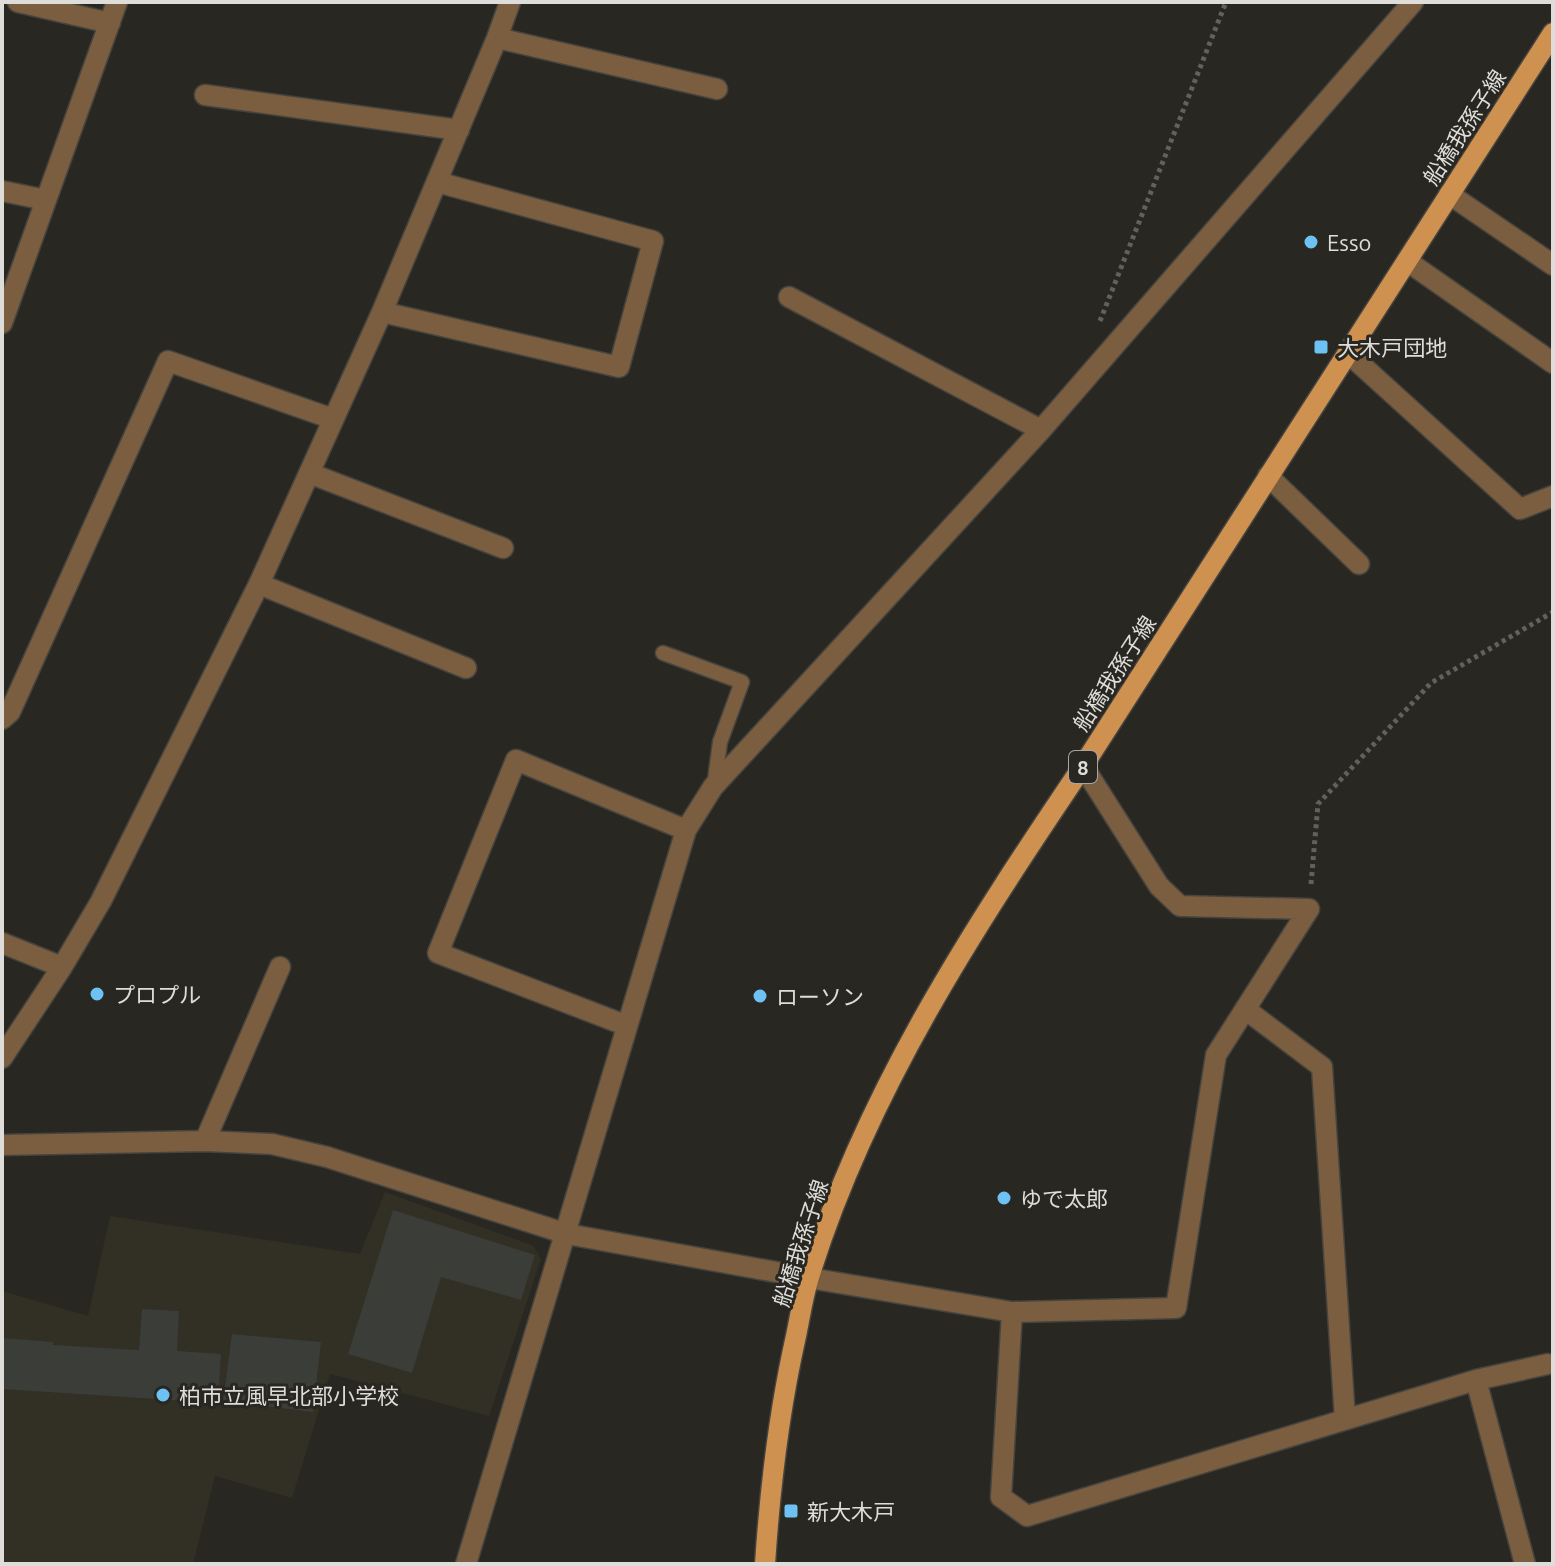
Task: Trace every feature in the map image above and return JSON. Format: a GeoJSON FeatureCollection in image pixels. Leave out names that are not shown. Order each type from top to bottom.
{"type":"FeatureCollection","features":[{"type":"Feature","properties":{"kind":"main road","name":"船橋我孫子線"},"geometry":{"type":"LineString","coordinates":[[765,1564],[769,1503],[788,1371],[809,1278],[857,1152],[900,1058],[1010,874],[1083,766],[1553,33]]}},
{"type":"Feature","properties":{"kind":"street"},"geometry":{"type":"LineString","coordinates":[[18,2],[110,23]]}},
{"type":"Feature","properties":{"kind":"street"},"geometry":{"type":"LineString","coordinates":[[2,323],[117,2]]}},
{"type":"Feature","properties":{"kind":"street"},"geometry":{"type":"LineString","coordinates":[[2,1058],[101,901],[259,584],[382,312],[510,2]]}},
{"type":"Feature","properties":{"kind":"street"},"geometry":{"type":"LineString","coordinates":[[466,1564],[567,1234],[625,1025],[686,830],[713,787],[1041,430],[1413,2]]}},
{"type":"Feature","properties":{"kind":"street"},"geometry":{"type":"LineString","coordinates":[[497,38],[717,89]]}},
{"type":"Feature","properties":{"kind":"street"},"geometry":{"type":"LineString","coordinates":[[205,95],[459,130]]}},
{"type":"Feature","properties":{"kind":"street"},"geometry":{"type":"LineString","coordinates":[[382,312],[619,367],[653,241],[437,182]]}},
{"type":"Feature","properties":{"kind":"street"},"geometry":{"type":"LineString","coordinates":[[2,191],[46,200]]}},
{"type":"Feature","properties":{"kind":"street"},"geometry":{"type":"LineString","coordinates":[[1449,194],[1553,265]]}},
{"type":"Feature","properties":{"kind":"street"},"geometry":{"type":"LineString","coordinates":[[1407,261],[1553,363]]}},
{"type":"Feature","properties":{"kind":"street"},"geometry":{"type":"LineString","coordinates":[[789,297],[1041,430]]}},
{"type":"Feature","properties":{"kind":"street"},"geometry":{"type":"LineString","coordinates":[[1348,353],[1520,509],[1553,496]]}},
{"type":"Feature","properties":{"kind":"street"},"geometry":{"type":"LineString","coordinates":[[2,719],[10,712],[168,361],[333,419]]}},
{"type":"Feature","properties":{"kind":"street"},"geometry":{"type":"LineString","coordinates":[[309,473],[503,548]]}},
{"type":"Feature","properties":{"kind":"street"},"geometry":{"type":"LineString","coordinates":[[1268,476],[1359,564]]}},
{"type":"Feature","properties":{"kind":"street"},"geometry":{"type":"LineString","coordinates":[[259,584],[466,668]]}},
{"type":"Feature","properties":{"kind":"street"},"geometry":{"type":"LineString","coordinates":[[625,1025],[438,953],[516,760],[686,830]]}},
{"type":"Feature","properties":{"kind":"street"},"geometry":{"type":"LineString","coordinates":[[1083,766],[1159,886],[1180,906],[1309,909]]}},
{"type":"Feature","properties":{"kind":"street"},"geometry":{"type":"LineString","coordinates":[[2,1145],[205,1141],[272,1144],[327,1157],[567,1234],[809,1278],[1012,1312],[1176,1308],[1216,1055],[1309,909]]}},
{"type":"Feature","properties":{"kind":"street"},"geometry":{"type":"LineString","coordinates":[[2,943],[62,967]]}},
{"type":"Feature","properties":{"kind":"street"},"geometry":{"type":"LineString","coordinates":[[205,1141],[280,967]]}},
{"type":"Feature","properties":{"kind":"street"},"geometry":{"type":"LineString","coordinates":[[1245,1009],[1322,1067],[1345,1419]]}},
{"type":"Feature","properties":{"kind":"street"},"geometry":{"type":"LineString","coordinates":[[1012,1312],[1001,1497],[1027,1516],[1476,1380],[1548,1364]]}},
{"type":"Feature","properties":{"kind":"street"},"geometry":{"type":"LineString","coordinates":[[1476,1380],[1525,1564]]}},
{"type":"Feature","properties":{"kind":"lane"},"geometry":{"type":"LineString","coordinates":[[663,653],[742,682],[720,742],[713,787]]}},
{"type":"Feature","properties":{"kind":"path"},"geometry":{"type":"LineString","coordinates":[[1099,324],[1226,2]]}},
{"type":"Feature","properties":{"kind":"path"},"geometry":{"type":"LineString","coordinates":[[1309,909],[1318,804],[1431,683],[1553,612]]}},
{"type":"Feature","properties":{"kind":"shaded area","name":"柏市立風早北部小学校"},"geometry":{"type":"Polygon","coordinates":[[[385,1192],[534,1246],[541,1259],[489,1416],[330,1374],[292,1498],[215,1476],[193,1564],[2,1564],[2,1291],[88,1316],[110,1216],[360,1254],[385,1192]]]}},
{"type":"Feature","properties":{"kind":"building"},"geometry":{"type":"Polygon","coordinates":[[[393,1210],[535,1255],[521,1300],[441,1277],[412,1373],[348,1354],[393,1210]]]}},
{"type":"Feature","properties":{"kind":"building"},"geometry":{"type":"Polygon","coordinates":[[[142,1309],[179,1311],[177,1351],[221,1354],[218,1403],[2,1389],[2,1338],[53,1342],[53,1345],[139,1350],[142,1309]]]}},
{"type":"Feature","properties":{"kind":"building"},"geometry":{"type":"Polygon","coordinates":[[[232,1334],[321,1342],[313,1412],[223,1401],[232,1334]]]}},
{"type":"Feature","properties":{"kind":"place","name":"Esso"},"geometry":{"type":"Point","coordinates":[1311,242]}},
{"type":"Feature","properties":{"kind":"place","name":"大木戸団地"},"geometry":{"type":"Point","coordinates":[1321,347]}},
{"type":"Feature","properties":{"kind":"place","name":"プロプル"},"geometry":{"type":"Point","coordinates":[97,994]}},
{"type":"Feature","properties":{"kind":"place","name":"ローソン"},"geometry":{"type":"Point","coordinates":[760,996]}},
{"type":"Feature","properties":{"kind":"place","name":"ゆで太郎"},"geometry":{"type":"Point","coordinates":[1004,1198]}},
{"type":"Feature","properties":{"kind":"place","name":"柏市立風早北部小学校"},"geometry":{"type":"Point","coordinates":[163,1395]}},
{"type":"Feature","properties":{"kind":"place","name":"新大木戸"},"geometry":{"type":"Point","coordinates":[791,1511]}}]}
